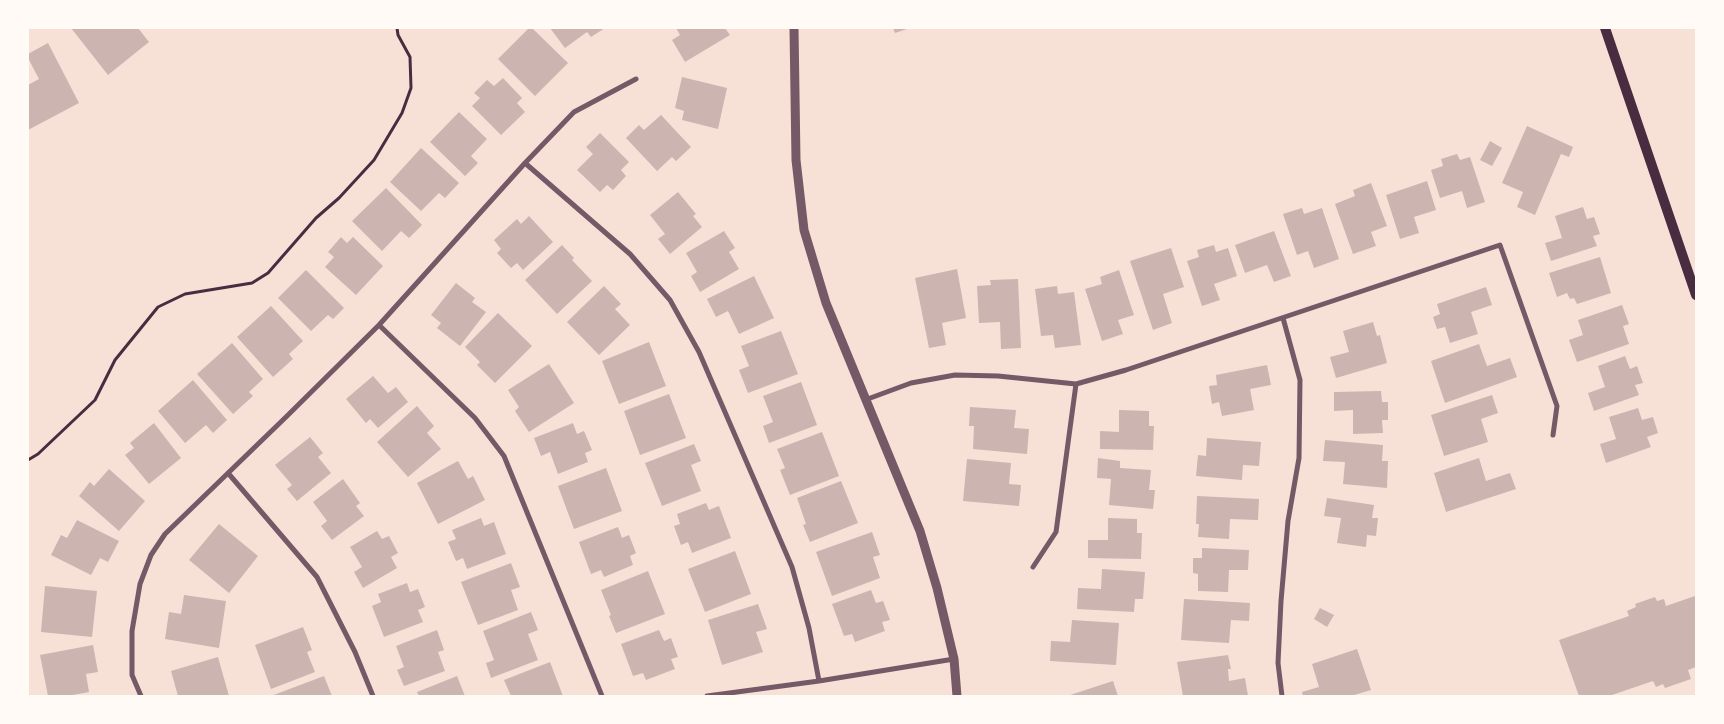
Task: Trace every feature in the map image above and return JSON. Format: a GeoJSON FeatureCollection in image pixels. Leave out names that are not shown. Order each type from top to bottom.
{"type":"FeatureCollection","features":[{"type":"Feature","properties":{"kind":"main road"},"geometry":{"type":"LineString","coordinates":[[1605,28],[1696,294]]}},
{"type":"Feature","properties":{"kind":"street"},"geometry":{"type":"LineString","coordinates":[[794,28],[796,160],[804,230],[826,303],[920,531],[937,588],[954,659],[957,696]]}},
{"type":"Feature","properties":{"kind":"street"},"geometry":{"type":"LineString","coordinates":[[141,696],[132,675],[132,631],[140,584],[151,555],[165,534],[379,325],[525,163],[574,112],[636,79]]}},
{"type":"Feature","properties":{"kind":"street"},"geometry":{"type":"LineString","coordinates":[[525,163],[630,254],[670,300],[699,352],[792,566],[809,628],[819,681]]}},
{"type":"Feature","properties":{"kind":"street"},"geometry":{"type":"LineString","coordinates":[[865,400],[911,383],[955,375],[998,376],[1076,384],[1126,370],[1500,245],[1557,406],[1553,435]]}},
{"type":"Feature","properties":{"kind":"street"},"geometry":{"type":"LineString","coordinates":[[1282,696],[1278,663],[1281,601],[1288,521],[1300,458],[1300,380],[1283,318]]}},
{"type":"Feature","properties":{"kind":"street"},"geometry":{"type":"LineString","coordinates":[[379,325],[475,418],[504,456],[602,696]]}},
{"type":"Feature","properties":{"kind":"street"},"geometry":{"type":"LineString","coordinates":[[1033,567],[1056,532],[1076,384]]}},
{"type":"Feature","properties":{"kind":"street"},"geometry":{"type":"LineString","coordinates":[[228,473],[317,577],[355,652],[373,696]]}},
{"type":"Feature","properties":{"kind":"street"},"geometry":{"type":"LineString","coordinates":[[708,696],[819,681],[954,659]]}},
{"type":"Feature","properties":{"kind":"path"},"geometry":{"type":"LineString","coordinates":[[28,460],[38,454],[95,400],[115,360],[158,307],[185,294],[252,283],[268,273],[316,218],[339,198],[374,160],[402,113],[411,88],[410,57],[398,34],[398,28]]}},
{"type":"Feature","properties":{"kind":"building"},"geometry":{"type":"Polygon","coordinates":[[[71,28],[138,28],[149,42],[108,75],[71,28]]]}},
{"type":"Feature","properties":{"kind":"building"},"geometry":{"type":"Polygon","coordinates":[[[529,28],[532,28],[568,63],[535,96],[498,59],[529,28]]]}},
{"type":"Feature","properties":{"kind":"building"},"geometry":{"type":"Polygon","coordinates":[[[550,28],[605,28],[591,37],[587,32],[565,48],[550,28]]]}},
{"type":"Feature","properties":{"kind":"building"},"geometry":{"type":"Polygon","coordinates":[[[676,28],[725,28],[730,35],[685,62],[672,40],[680,35],[676,28]]]}},
{"type":"Feature","properties":{"kind":"building"},"geometry":{"type":"Polygon","coordinates":[[[893,28],[910,28],[895,33],[893,28]]]}},
{"type":"Feature","properties":{"kind":"building"},"geometry":{"type":"Polygon","coordinates":[[[48,43],[79,103],[28,130],[28,85],[39,79],[28,58],[28,54],[48,43]]]}},
{"type":"Feature","properties":{"kind":"building"},"geometry":{"type":"Polygon","coordinates":[[[682,77],[727,88],[718,129],[682,120],[684,111],[675,108],[682,77]]]}},
{"type":"Feature","properties":{"kind":"building"},"geometry":{"type":"Polygon","coordinates":[[[503,78],[522,98],[517,103],[525,112],[501,135],[472,106],[480,98],[474,93],[487,80],[494,86],[503,78]]]}},
{"type":"Feature","properties":{"kind":"building"},"geometry":{"type":"Polygon","coordinates":[[[459,112],[487,139],[471,156],[478,163],[465,176],[430,142],[459,112]]]}},
{"type":"Feature","properties":{"kind":"building"},"geometry":{"type":"Polygon","coordinates":[[[661,115],[691,147],[676,161],[672,157],[657,171],[626,138],[639,125],[644,130],[661,115]]]}},
{"type":"Feature","properties":{"kind":"building"},"geometry":{"type":"Polygon","coordinates":[[[1527,126],[1573,147],[1569,157],[1561,154],[1535,215],[1517,207],[1523,192],[1502,183],[1527,126]]]}},
{"type":"Feature","properties":{"kind":"building"},"geometry":{"type":"Polygon","coordinates":[[[600,133],[629,162],[621,170],[626,176],[613,190],[607,185],[600,192],[577,170],[593,154],[586,147],[600,133]]]}},
{"type":"Feature","properties":{"kind":"building"},"geometry":{"type":"Polygon","coordinates":[[[1490,141],[1502,148],[1492,166],[1480,160],[1490,141]]]}},
{"type":"Feature","properties":{"kind":"building"},"geometry":{"type":"Polygon","coordinates":[[[421,148],[459,183],[445,198],[439,193],[421,211],[390,182],[421,148]]]}},
{"type":"Feature","properties":{"kind":"building"},"geometry":{"type":"Polygon","coordinates":[[[1457,154],[1460,160],[1470,157],[1485,202],[1467,208],[1462,191],[1440,198],[1431,170],[1443,166],[1441,159],[1457,154]]]}},
{"type":"Feature","properties":{"kind":"building"},"geometry":{"type":"Polygon","coordinates":[[[1427,181],[1436,210],[1414,217],[1419,233],[1400,239],[1386,195],[1427,181]]]}},
{"type":"Feature","properties":{"kind":"building"},"geometry":{"type":"Polygon","coordinates":[[[1371,183],[1387,226],[1371,232],[1376,246],[1353,254],[1335,204],[1355,196],[1353,190],[1371,183]]]}},
{"type":"Feature","properties":{"kind":"building"},"geometry":{"type":"Polygon","coordinates":[[[386,188],[422,225],[409,238],[401,231],[382,251],[352,221],[386,188]]]}},
{"type":"Feature","properties":{"kind":"building"},"geometry":{"type":"Polygon","coordinates":[[[678,192],[696,214],[693,216],[702,227],[670,254],[658,239],[665,234],[650,215],[678,192]]]}},
{"type":"Feature","properties":{"kind":"building"},"geometry":{"type":"Polygon","coordinates":[[[1583,207],[1587,219],[1594,217],[1600,234],[1593,236],[1597,246],[1551,261],[1545,243],[1562,238],[1555,216],[1583,207]]]}},
{"type":"Feature","properties":{"kind":"building"},"geometry":{"type":"Polygon","coordinates":[[[1302,208],[1304,214],[1322,208],[1339,259],[1314,268],[1308,251],[1297,255],[1283,214],[1302,208]]]}},
{"type":"Feature","properties":{"kind":"building"},"geometry":{"type":"Polygon","coordinates":[[[529,216],[553,242],[523,270],[517,263],[511,268],[497,253],[501,249],[494,240],[517,219],[521,224],[529,216]]]}},
{"type":"Feature","properties":{"kind":"building"},"geometry":{"type":"Polygon","coordinates":[[[724,231],[735,248],[729,252],[739,269],[700,292],[691,276],[697,272],[686,253],[724,231]]]}},
{"type":"Feature","properties":{"kind":"building"},"geometry":{"type":"Polygon","coordinates":[[[1274,231],[1291,276],[1274,282],[1267,265],[1245,273],[1235,245],[1274,231]]]}},
{"type":"Feature","properties":{"kind":"building"},"geometry":{"type":"Polygon","coordinates":[[[341,237],[347,243],[353,237],[383,266],[356,295],[325,267],[334,257],[328,252],[341,237]]]}},
{"type":"Feature","properties":{"kind":"building"},"geometry":{"type":"Polygon","coordinates":[[[562,245],[574,258],[572,260],[592,281],[557,314],[525,280],[562,245]]]}},
{"type":"Feature","properties":{"kind":"building"},"geometry":{"type":"Polygon","coordinates":[[[1214,245],[1216,252],[1228,248],[1237,276],[1214,284],[1220,300],[1202,306],[1187,261],[1199,257],[1197,250],[1214,245]]]}},
{"type":"Feature","properties":{"kind":"building"},"geometry":{"type":"Polygon","coordinates":[[[1171,248],[1184,287],[1163,294],[1172,323],[1153,330],[1130,261],[1171,248]]]}},
{"type":"Feature","properties":{"kind":"building"},"geometry":{"type":"Polygon","coordinates":[[[1600,257],[1611,293],[1577,304],[1574,298],[1570,299],[1567,293],[1557,297],[1549,273],[1600,257]]]}},
{"type":"Feature","properties":{"kind":"building"},"geometry":{"type":"Polygon","coordinates":[[[957,269],[966,318],[942,323],[946,345],[929,348],[915,278],[957,269]]]}},
{"type":"Feature","properties":{"kind":"building"},"geometry":{"type":"Polygon","coordinates":[[[306,270],[344,308],[333,319],[328,315],[311,331],[278,298],[306,270]]]}},
{"type":"Feature","properties":{"kind":"building"},"geometry":{"type":"Polygon","coordinates":[[[1119,270],[1134,315],[1118,320],[1123,334],[1102,341],[1085,289],[1102,284],[1100,277],[1119,270]]]}},
{"type":"Feature","properties":{"kind":"building"},"geometry":{"type":"Polygon","coordinates":[[[754,276],[774,318],[739,334],[728,311],[716,317],[707,299],[754,276]]]}},
{"type":"Feature","properties":{"kind":"building"},"geometry":{"type":"Polygon","coordinates":[[[1018,279],[1021,348],[1001,349],[1000,322],[979,323],[977,286],[991,285],[990,280],[1018,279]]]}},
{"type":"Feature","properties":{"kind":"building"},"geometry":{"type":"Polygon","coordinates":[[[456,283],[475,298],[472,302],[486,312],[460,346],[437,328],[441,323],[431,315],[456,283]]]}},
{"type":"Feature","properties":{"kind":"building"},"geometry":{"type":"Polygon","coordinates":[[[604,286],[621,304],[615,309],[630,325],[599,355],[567,322],[604,286]]]}},
{"type":"Feature","properties":{"kind":"building"},"geometry":{"type":"Polygon","coordinates":[[[1057,286],[1058,294],[1074,292],[1081,345],[1055,348],[1053,335],[1041,336],[1035,289],[1057,286]]]}},
{"type":"Feature","properties":{"kind":"building"},"geometry":{"type":"Polygon","coordinates":[[[1486,287],[1492,305],[1471,312],[1478,334],[1450,343],[1445,327],[1437,329],[1433,317],[1440,314],[1437,304],[1486,287]]]}},
{"type":"Feature","properties":{"kind":"building"},"geometry":{"type":"Polygon","coordinates":[[[1622,305],[1629,324],[1623,326],[1629,344],[1577,362],[1569,340],[1583,335],[1578,320],[1622,305]]]}},
{"type":"Feature","properties":{"kind":"building"},"geometry":{"type":"Polygon","coordinates":[[[271,306],[303,341],[289,354],[293,359],[273,377],[237,337],[271,306]]]}},
{"type":"Feature","properties":{"kind":"building"},"geometry":{"type":"Polygon","coordinates":[[[498,313],[532,346],[495,383],[477,365],[480,362],[465,347],[498,313]]]}},
{"type":"Feature","properties":{"kind":"building"},"geometry":{"type":"Polygon","coordinates":[[[1373,322],[1377,336],[1380,335],[1387,363],[1336,378],[1330,357],[1349,352],[1343,331],[1373,322]]]}},
{"type":"Feature","properties":{"kind":"building"},"geometry":{"type":"Polygon","coordinates":[[[781,331],[798,374],[748,393],[739,370],[749,366],[741,346],[781,331]]]}},
{"type":"Feature","properties":{"kind":"building"},"geometry":{"type":"Polygon","coordinates":[[[649,342],[666,386],[619,404],[602,361],[649,342]]]}},
{"type":"Feature","properties":{"kind":"building"},"geometry":{"type":"Polygon","coordinates":[[[232,343],[263,379],[249,392],[253,396],[233,414],[197,374],[232,343]]]}},
{"type":"Feature","properties":{"kind":"building"},"geometry":{"type":"Polygon","coordinates":[[[1479,344],[1487,366],[1510,358],[1517,377],[1445,403],[1431,361],[1479,344]]]}},
{"type":"Feature","properties":{"kind":"building"},"geometry":{"type":"Polygon","coordinates":[[[1625,356],[1630,369],[1637,366],[1643,383],[1635,385],[1639,395],[1594,411],[1588,393],[1605,387],[1598,366],[1625,356]]]}},
{"type":"Feature","properties":{"kind":"building"},"geometry":{"type":"Polygon","coordinates":[[[549,364],[574,403],[529,432],[515,411],[519,407],[508,390],[549,364]]]}},
{"type":"Feature","properties":{"kind":"building"},"geometry":{"type":"Polygon","coordinates":[[[1267,365],[1271,385],[1250,389],[1254,410],[1222,416],[1219,402],[1212,404],[1209,386],[1217,385],[1216,375],[1267,365]]]}},
{"type":"Feature","properties":{"kind":"building"},"geometry":{"type":"Polygon","coordinates":[[[373,376],[388,393],[396,387],[408,402],[378,428],[370,419],[366,423],[346,399],[373,376]]]}},
{"type":"Feature","properties":{"kind":"building"},"geometry":{"type":"Polygon","coordinates":[[[193,380],[227,420],[213,433],[206,425],[185,443],[158,411],[193,380]]]}},
{"type":"Feature","properties":{"kind":"building"},"geometry":{"type":"Polygon","coordinates":[[[801,382],[817,425],[769,443],[763,426],[773,422],[763,396],[801,382]]]}},
{"type":"Feature","properties":{"kind":"building"},"geometry":{"type":"Polygon","coordinates":[[[1381,391],[1382,402],[1388,402],[1388,420],[1382,420],[1383,433],[1353,434],[1353,410],[1334,411],[1334,392],[1381,391]]]}},
{"type":"Feature","properties":{"kind":"building"},"geometry":{"type":"Polygon","coordinates":[[[669,394],[686,438],[640,455],[624,411],[669,394]]]}},
{"type":"Feature","properties":{"kind":"building"},"geometry":{"type":"Polygon","coordinates":[[[1492,395],[1498,413],[1481,419],[1488,442],[1444,456],[1431,415],[1492,395]]]}},
{"type":"Feature","properties":{"kind":"building"},"geometry":{"type":"Polygon","coordinates":[[[417,406],[434,426],[427,433],[441,449],[408,477],[377,442],[417,406]]]}},
{"type":"Feature","properties":{"kind":"building"},"geometry":{"type":"Polygon","coordinates":[[[970,407],[1016,410],[1014,428],[1029,429],[1027,454],[973,449],[974,426],[969,426],[970,407]]]}},
{"type":"Feature","properties":{"kind":"building"},"geometry":{"type":"Polygon","coordinates":[[[1638,408],[1642,420],[1653,417],[1658,433],[1647,437],[1651,447],[1606,463],[1600,444],[1616,439],[1609,417],[1638,408]]]}},
{"type":"Feature","properties":{"kind":"building"},"geometry":{"type":"Polygon","coordinates":[[[1119,410],[1149,411],[1149,426],[1154,426],[1153,450],[1100,449],[1100,431],[1119,432],[1119,410]]]}},
{"type":"Feature","properties":{"kind":"building"},"geometry":{"type":"Polygon","coordinates":[[[154,423],[181,458],[149,484],[125,455],[134,448],[130,443],[154,423]]]}},
{"type":"Feature","properties":{"kind":"building"},"geometry":{"type":"Polygon","coordinates":[[[573,423],[577,434],[584,431],[592,450],[585,453],[588,462],[558,474],[550,452],[541,456],[534,438],[573,423]]]}},
{"type":"Feature","properties":{"kind":"building"},"geometry":{"type":"Polygon","coordinates":[[[822,432],[839,476],[790,495],[780,470],[785,468],[777,449],[822,432]]]}},
{"type":"Feature","properties":{"kind":"building"},"geometry":{"type":"Polygon","coordinates":[[[310,437],[323,453],[318,457],[331,473],[297,501],[287,489],[292,485],[275,465],[310,437]]]}},
{"type":"Feature","properties":{"kind":"building"},"geometry":{"type":"Polygon","coordinates":[[[1207,438],[1261,442],[1259,466],[1243,465],[1242,480],[1196,476],[1198,455],[1206,456],[1207,438]]]}},
{"type":"Feature","properties":{"kind":"building"},"geometry":{"type":"Polygon","coordinates":[[[1325,440],[1383,445],[1382,461],[1388,461],[1387,488],[1343,484],[1345,462],[1323,461],[1325,440]]]}},
{"type":"Feature","properties":{"kind":"building"},"geometry":{"type":"Polygon","coordinates":[[[694,444],[701,461],[691,465],[701,491],[662,506],[645,463],[694,444]]]}},
{"type":"Feature","properties":{"kind":"building"},"geometry":{"type":"Polygon","coordinates":[[[1098,458],[1120,461],[1120,468],[1151,470],[1149,490],[1155,490],[1153,509],[1109,505],[1111,479],[1097,478],[1098,458]]]}},
{"type":"Feature","properties":{"kind":"building"},"geometry":{"type":"Polygon","coordinates":[[[1479,458],[1486,481],[1510,473],[1516,489],[1446,512],[1434,473],[1479,458]]]}},
{"type":"Feature","properties":{"kind":"building"},"geometry":{"type":"Polygon","coordinates":[[[967,459],[1011,463],[1009,484],[1021,485],[1019,506],[963,501],[967,459]]]}},
{"type":"Feature","properties":{"kind":"building"},"geometry":{"type":"Polygon","coordinates":[[[458,461],[468,479],[473,476],[485,500],[438,524],[417,483],[458,461]]]}},
{"type":"Feature","properties":{"kind":"building"},"geometry":{"type":"Polygon","coordinates":[[[606,468],[622,511],[574,529],[558,486],[606,468]]]}},
{"type":"Feature","properties":{"kind":"building"},"geometry":{"type":"Polygon","coordinates":[[[109,469],[145,501],[119,531],[79,496],[90,482],[94,486],[109,469]]]}},
{"type":"Feature","properties":{"kind":"building"},"geometry":{"type":"Polygon","coordinates":[[[343,479],[360,503],[356,506],[364,516],[332,540],[321,526],[327,521],[313,502],[343,479]]]}},
{"type":"Feature","properties":{"kind":"building"},"geometry":{"type":"Polygon","coordinates":[[[841,481],[858,523],[810,542],[803,525],[806,524],[797,498],[841,481]]]}},
{"type":"Feature","properties":{"kind":"building"},"geometry":{"type":"Polygon","coordinates":[[[1197,496],[1259,499],[1258,520],[1230,519],[1229,539],[1198,537],[1199,524],[1196,524],[1197,496]]]}},
{"type":"Feature","properties":{"kind":"building"},"geometry":{"type":"Polygon","coordinates":[[[1327,498],[1374,505],[1372,518],[1378,518],[1376,536],[1367,535],[1366,547],[1337,543],[1341,518],[1324,516],[1327,498]]]}},
{"type":"Feature","properties":{"kind":"building"},"geometry":{"type":"Polygon","coordinates":[[[706,503],[709,510],[719,506],[731,538],[692,553],[688,542],[681,545],[674,526],[680,524],[677,514],[706,503]]]}},
{"type":"Feature","properties":{"kind":"building"},"geometry":{"type":"Polygon","coordinates":[[[481,518],[484,526],[494,522],[506,554],[467,569],[463,558],[456,561],[448,542],[456,539],[452,530],[481,518]]]}},
{"type":"Feature","properties":{"kind":"building"},"geometry":{"type":"Polygon","coordinates":[[[1108,518],[1137,519],[1137,533],[1142,533],[1141,559],[1088,558],[1088,540],[1108,540],[1108,518]]]}},
{"type":"Feature","properties":{"kind":"building"},"geometry":{"type":"Polygon","coordinates":[[[77,520],[119,541],[108,562],[100,558],[91,575],[51,555],[61,535],[67,538],[77,520]]]}},
{"type":"Feature","properties":{"kind":"building"},"geometry":{"type":"Polygon","coordinates":[[[219,524],[258,556],[229,593],[189,560],[219,524]]]}},
{"type":"Feature","properties":{"kind":"building"},"geometry":{"type":"Polygon","coordinates":[[[618,527],[622,538],[629,535],[636,553],[630,556],[633,565],[604,577],[601,570],[591,574],[579,542],[618,527]]]}},
{"type":"Feature","properties":{"kind":"building"},"geometry":{"type":"Polygon","coordinates":[[[377,531],[382,539],[389,536],[398,553],[391,557],[397,568],[363,588],[354,572],[362,567],[350,547],[377,531]]]}},
{"type":"Feature","properties":{"kind":"building"},"geometry":{"type":"Polygon","coordinates":[[[872,532],[880,555],[873,557],[880,578],[832,596],[816,552],[872,532]]]}},
{"type":"Feature","properties":{"kind":"building"},"geometry":{"type":"Polygon","coordinates":[[[1202,548],[1249,550],[1248,570],[1229,570],[1228,592],[1198,591],[1198,574],[1193,573],[1193,558],[1202,558],[1202,548]]]}},
{"type":"Feature","properties":{"kind":"building"},"geometry":{"type":"Polygon","coordinates":[[[735,551],[751,594],[705,612],[688,569],[735,551]]]}},
{"type":"Feature","properties":{"kind":"building"},"geometry":{"type":"Polygon","coordinates":[[[511,563],[520,587],[511,590],[518,610],[478,625],[461,582],[511,563]]]}},
{"type":"Feature","properties":{"kind":"building"},"geometry":{"type":"Polygon","coordinates":[[[1102,569],[1145,572],[1143,599],[1135,599],[1134,612],[1077,609],[1078,588],[1101,589],[1102,569]]]}},
{"type":"Feature","properties":{"kind":"building"},"geometry":{"type":"Polygon","coordinates":[[[648,571],[665,614],[616,633],[601,590],[648,571]]]}},
{"type":"Feature","properties":{"kind":"building"},"geometry":{"type":"Polygon","coordinates":[[[407,583],[410,592],[418,589],[425,607],[418,610],[423,622],[384,637],[372,606],[381,602],[378,594],[407,583]]]}},
{"type":"Feature","properties":{"kind":"building"},"geometry":{"type":"Polygon","coordinates":[[[45,586],[97,591],[92,637],[41,632],[45,586]]]}},
{"type":"Feature","properties":{"kind":"building"},"geometry":{"type":"Polygon","coordinates":[[[871,590],[876,603],[883,601],[890,620],[882,622],[885,631],[855,642],[852,634],[844,636],[832,604],[871,590]]]}},
{"type":"Feature","properties":{"kind":"building"},"geometry":{"type":"Polygon","coordinates":[[[184,595],[226,601],[219,648],[165,639],[169,612],[181,614],[184,595]]]}},
{"type":"Feature","properties":{"kind":"building"},"geometry":{"type":"Polygon","coordinates":[[[1695,596],[1696,667],[1688,670],[1691,679],[1665,688],[1663,684],[1656,687],[1653,681],[1609,696],[1579,696],[1559,640],[1629,616],[1627,611],[1636,607],[1635,604],[1655,597],[1657,601],[1664,599],[1666,606],[1695,596]]]}},
{"type":"Feature","properties":{"kind":"building"},"geometry":{"type":"Polygon","coordinates":[[[1184,599],[1250,603],[1249,621],[1231,620],[1229,643],[1181,640],[1184,599]]]}},
{"type":"Feature","properties":{"kind":"building"},"geometry":{"type":"Polygon","coordinates":[[[758,604],[767,629],[756,632],[763,652],[722,665],[708,620],[758,604]]]}},
{"type":"Feature","properties":{"kind":"building"},"geometry":{"type":"Polygon","coordinates":[[[1320,608],[1334,615],[1327,627],[1314,619],[1320,608]]]}},
{"type":"Feature","properties":{"kind":"building"},"geometry":{"type":"Polygon","coordinates":[[[531,612],[538,630],[528,634],[538,660],[491,678],[486,663],[494,660],[483,631],[531,612]]]}},
{"type":"Feature","properties":{"kind":"building"},"geometry":{"type":"Polygon","coordinates":[[[1072,620],[1119,623],[1116,665],[1050,661],[1051,641],[1070,642],[1072,620]]]}},
{"type":"Feature","properties":{"kind":"building"},"geometry":{"type":"Polygon","coordinates":[[[303,627],[312,650],[307,652],[315,672],[271,689],[255,645],[303,627]]]}},
{"type":"Feature","properties":{"kind":"building"},"geometry":{"type":"Polygon","coordinates":[[[437,630],[444,650],[438,652],[445,671],[404,686],[397,670],[404,667],[396,646],[437,630]]]}},
{"type":"Feature","properties":{"kind":"building"},"geometry":{"type":"Polygon","coordinates":[[[659,630],[664,641],[671,638],[678,657],[671,659],[675,669],[646,680],[643,673],[633,676],[621,644],[659,630]]]}},
{"type":"Feature","properties":{"kind":"building"},"geometry":{"type":"Polygon","coordinates":[[[93,645],[98,672],[86,674],[89,692],[67,696],[48,696],[40,655],[93,645]]]}},
{"type":"Feature","properties":{"kind":"building"},"geometry":{"type":"Polygon","coordinates":[[[1357,649],[1371,690],[1351,696],[1303,696],[1302,692],[1319,687],[1312,664],[1357,649]]]}},
{"type":"Feature","properties":{"kind":"building"},"geometry":{"type":"Polygon","coordinates":[[[1228,655],[1231,669],[1228,669],[1229,681],[1245,678],[1248,696],[1183,696],[1177,662],[1228,655]]]}},
{"type":"Feature","properties":{"kind":"building"},"geometry":{"type":"Polygon","coordinates":[[[218,657],[229,696],[178,696],[171,671],[218,657]]]}},
{"type":"Feature","properties":{"kind":"building"},"geometry":{"type":"Polygon","coordinates":[[[550,662],[563,696],[511,696],[504,680],[550,662]]]}},
{"type":"Feature","properties":{"kind":"building"},"geometry":{"type":"Polygon","coordinates":[[[324,676],[332,696],[271,696],[324,676]]]}},
{"type":"Feature","properties":{"kind":"building"},"geometry":{"type":"Polygon","coordinates":[[[457,676],[465,696],[419,696],[417,692],[457,676]]]}},
{"type":"Feature","properties":{"kind":"building"},"geometry":{"type":"Polygon","coordinates":[[[1113,681],[1118,696],[1067,696],[1113,681]]]}}]}
